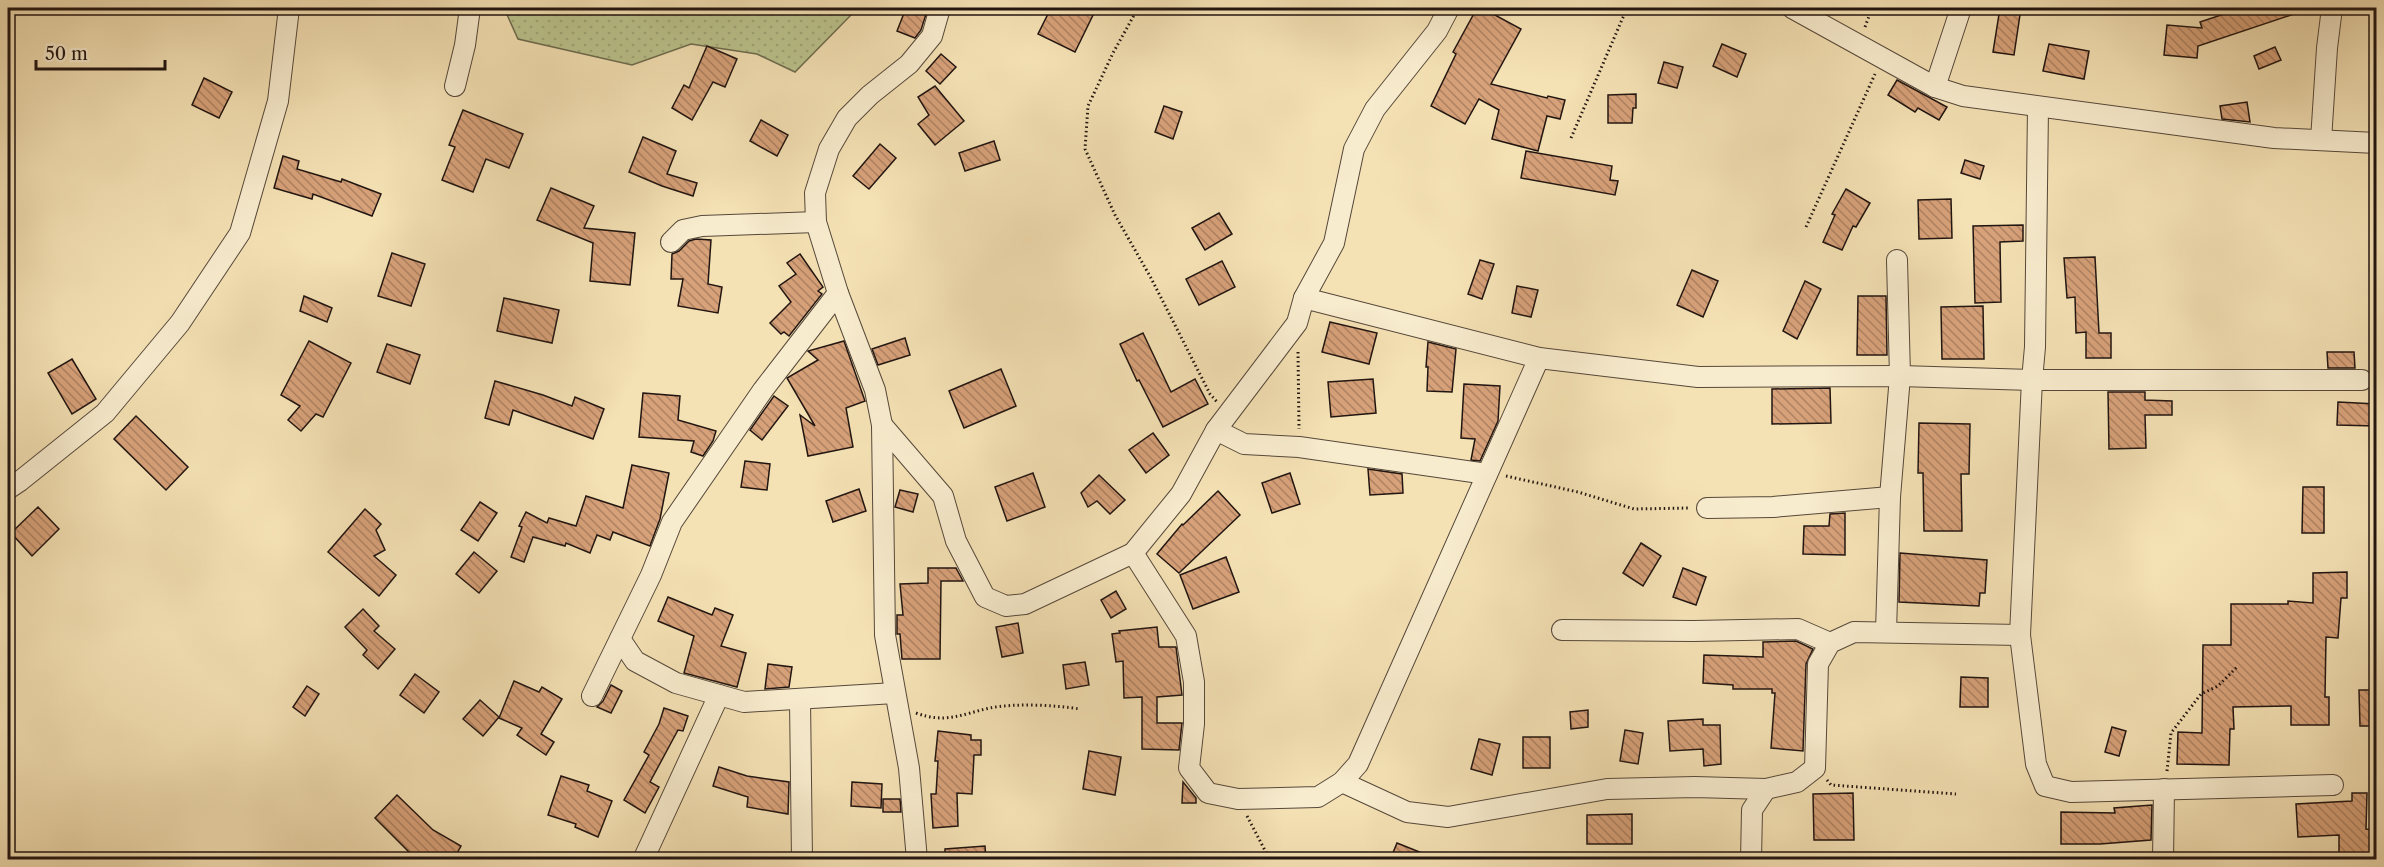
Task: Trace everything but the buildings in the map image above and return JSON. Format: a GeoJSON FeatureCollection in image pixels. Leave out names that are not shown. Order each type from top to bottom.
{"type":"FeatureCollection","features":[{"type":"Feature","properties":{"kind":"street"},"geometry":{"type":"LineString","coordinates":[[8,489],[20,482],[105,414],[180,323],[240,233],[278,101],[289,8]]}},
{"type":"Feature","properties":{"kind":"street"},"geometry":{"type":"LineString","coordinates":[[455,86],[465,45],[470,8]]}},
{"type":"Feature","properties":{"kind":"street"},"geometry":{"type":"LineString","coordinates":[[917,860],[909,768],[885,634],[882,426],[875,390],[838,293],[816,222],[815,193],[829,149],[848,118],[870,95],[909,64],[932,36],[940,8]]}},
{"type":"Feature","properties":{"kind":"street"},"geometry":{"type":"LineString","coordinates":[[882,426],[943,496],[956,541],[985,597],[1006,606],[1025,604],[1133,553],[1181,494],[1216,430],[1297,323],[1304,298],[1334,243],[1354,149],[1375,109],[1437,31],[1449,8]]}},
{"type":"Feature","properties":{"kind":"street"},"geometry":{"type":"LineString","coordinates":[[1792,8],[1935,87],[1963,96],[2038,108],[2274,138],[2376,143]]}},
{"type":"Feature","properties":{"kind":"street"},"geometry":{"type":"LineString","coordinates":[[1935,87],[1960,8]]}},
{"type":"Feature","properties":{"kind":"street"},"geometry":{"type":"LineString","coordinates":[[2321,140],[2332,8]]}},
{"type":"Feature","properties":{"kind":"street"},"geometry":{"type":"LineString","coordinates":[[2038,108],[2035,347],[2020,635],[2036,764],[2045,786],[2071,792],[2333,785]]}},
{"type":"Feature","properties":{"kind":"street"},"geometry":{"type":"LineString","coordinates":[[671,242],[683,230],[702,226],[816,222]]}},
{"type":"Feature","properties":{"kind":"street"},"geometry":{"type":"LineString","coordinates":[[1886,632],[1890,497],[1900,376],[1897,260]]}},
{"type":"Feature","properties":{"kind":"street"},"geometry":{"type":"LineString","coordinates":[[592,696],[651,575],[672,522],[763,390],[838,293]]}},
{"type":"Feature","properties":{"kind":"street"},"geometry":{"type":"LineString","coordinates":[[1304,298],[1539,358],[1698,377],[1900,376],[2032,380],[2362,380]]}},
{"type":"Feature","properties":{"kind":"street"},"geometry":{"type":"LineString","coordinates":[[1133,553],[1186,636],[1194,682],[1194,724],[1189,768],[1208,793],[1238,799],[1318,797],[1342,782],[1358,764],[1539,358]]}},
{"type":"Feature","properties":{"kind":"street"},"geometry":{"type":"LineString","coordinates":[[1216,430],[1244,444],[1299,447],[1487,474]]}},
{"type":"Feature","properties":{"kind":"street"},"geometry":{"type":"LineString","coordinates":[[1707,508],[1773,507],[1890,497]]}},
{"type":"Feature","properties":{"kind":"street"},"geometry":{"type":"LineString","coordinates":[[1562,630],[1798,629],[1830,643]]}},
{"type":"Feature","properties":{"kind":"street"},"geometry":{"type":"LineString","coordinates":[[1342,782],[1407,812],[1448,818],[1607,789],[1695,787],[1766,789],[1797,782],[1815,768],[1818,664],[1830,643],[1854,632],[2020,635]]}},
{"type":"Feature","properties":{"kind":"street"},"geometry":{"type":"LineString","coordinates":[[620,639],[635,661],[676,683],[744,702],[896,700]]}},
{"type":"Feature","properties":{"kind":"street"},"geometry":{"type":"LineString","coordinates":[[644,860],[719,695]]}},
{"type":"Feature","properties":{"kind":"street"},"geometry":{"type":"LineString","coordinates":[[800,700],[801,860]]}},
{"type":"Feature","properties":{"kind":"street"},"geometry":{"type":"LineString","coordinates":[[1751,860],[1752,810],[1766,789]]}},
{"type":"Feature","properties":{"kind":"street"},"geometry":{"type":"LineString","coordinates":[[2163,860],[2164,789]]}},
{"type":"Feature","properties":{"kind":"path"},"geometry":{"type":"LineString","coordinates":[[1138,8],[1113,53],[1088,106],[1085,149],[1115,215],[1151,278],[1210,394],[1228,414]]}},
{"type":"Feature","properties":{"kind":"path"},"geometry":{"type":"LineString","coordinates":[[1571,138],[1627,8]]}},
{"type":"Feature","properties":{"kind":"path"},"geometry":{"type":"LineString","coordinates":[[1806,228],[1882,59]]}},
{"type":"Feature","properties":{"kind":"path"},"geometry":{"type":"LineString","coordinates":[[1297,323],[1299,447]]}},
{"type":"Feature","properties":{"kind":"path"},"geometry":{"type":"LineString","coordinates":[[1487,474],[1578,492],[1634,509],[1707,508]]}},
{"type":"Feature","properties":{"kind":"path"},"geometry":{"type":"LineString","coordinates":[[2164,789],[2171,734],[2201,694],[2218,686],[2237,667]]}},
{"type":"Feature","properties":{"kind":"path"},"geometry":{"type":"LineString","coordinates":[[896,700],[928,717],[960,717],[991,708],[1055,705],[1080,709]]}},
{"type":"Feature","properties":{"kind":"path"},"geometry":{"type":"LineString","coordinates":[[1815,768],[1831,785],[1956,794]]}},
{"type":"Feature","properties":{"kind":"path"},"geometry":{"type":"LineString","coordinates":[[1238,799],[1270,860]]}},
{"type":"Feature","properties":{"kind":"green space"},"geometry":{"type":"Polygon","coordinates":[[[504,8],[852,8],[852,14],[795,72],[757,54],[691,44],[632,65],[518,39],[504,8]]]}}]}
